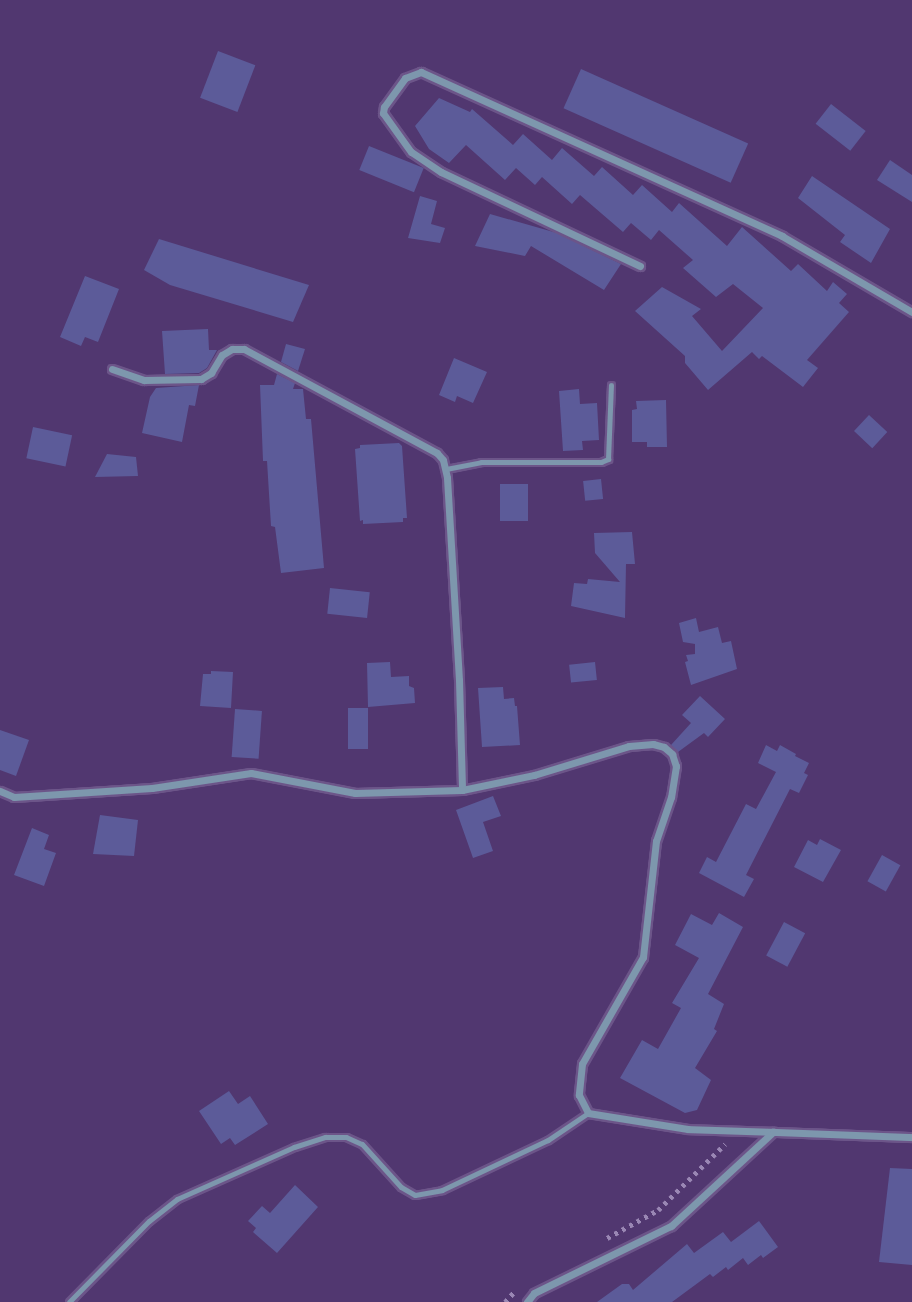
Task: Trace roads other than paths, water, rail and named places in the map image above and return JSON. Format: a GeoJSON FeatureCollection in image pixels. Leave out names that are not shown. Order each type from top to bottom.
{"type":"FeatureCollection","features":[{"type":"Feature","properties":{"kind":"street"},"geometry":{"type":"LineString","coordinates":[[640,266],[441,172],[411,152],[383,113],[384,107],[405,78],[421,72],[782,236],[912,312]]}},
{"type":"Feature","properties":{"kind":"street"},"geometry":{"type":"LineString","coordinates":[[112,369],[144,380],[201,379],[211,373],[222,355],[232,349],[244,349],[437,453],[446,469],[459,680],[462,790]]}},
{"type":"Feature","properties":{"kind":"street"},"geometry":{"type":"LineString","coordinates":[[0,791],[14,797],[152,789],[251,774],[355,793],[462,790],[534,775],[629,746],[653,744],[664,747],[672,754],[676,766],[671,797],[656,841],[643,957],[583,1064],[579,1095],[588,1113],[688,1129],[912,1137]]}},
{"type":"Feature","properties":{"kind":"street"},"geometry":{"type":"LineString","coordinates":[[527,1302],[534,1293],[671,1226],[773,1132]]}},
{"type":"Feature","properties":{"kind":"lane"},"geometry":{"type":"LineString","coordinates":[[446,469],[481,462],[601,462],[608,459],[611,385]]}},
{"type":"Feature","properties":{"kind":"lane"},"geometry":{"type":"LineString","coordinates":[[69,1302],[149,1220],[177,1199],[294,1147],[325,1137],[346,1138],[362,1144],[401,1187],[415,1195],[442,1190],[548,1140],[588,1113]]}}]}
